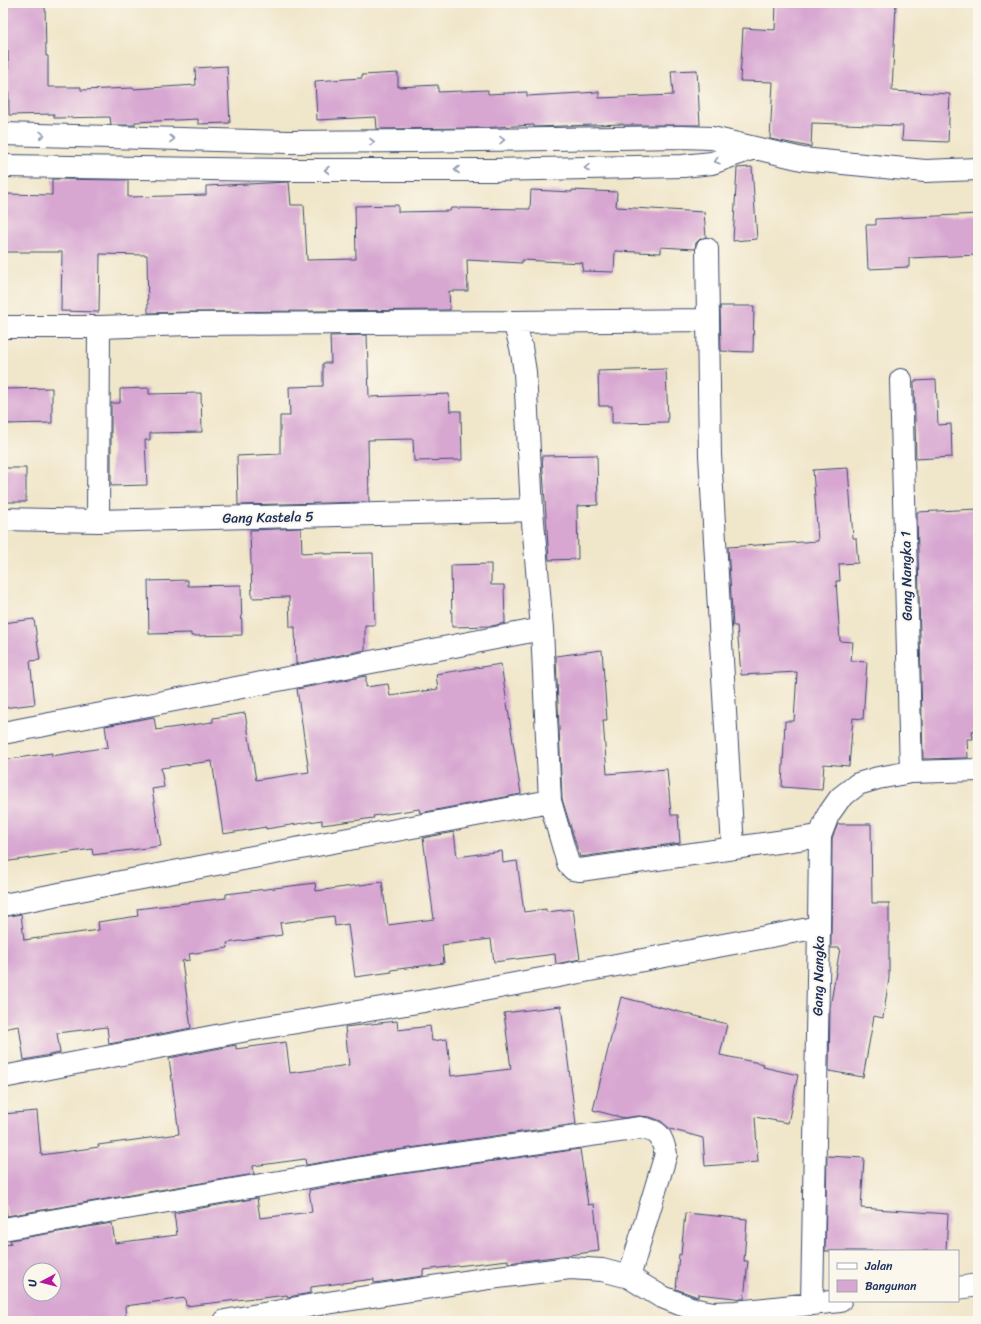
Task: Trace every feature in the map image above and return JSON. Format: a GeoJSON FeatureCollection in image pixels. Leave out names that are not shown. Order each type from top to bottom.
{"type":"FeatureCollection","features":[{"type":"Feature","properties":{"kind":"street"},"geometry":{"type":"LineString","coordinates":[[3,134],[289,142],[411,142],[681,137],[712,138],[802,159],[925,171],[978,169]]}},
{"type":"Feature","properties":{"kind":"street"},"geometry":{"type":"LineString","coordinates":[[287,170],[289,142]]}},
{"type":"Feature","properties":{"kind":"street"},"geometry":{"type":"LineString","coordinates":[[3,166],[287,170],[493,170],[683,166],[712,163],[754,148]]}},
{"type":"Feature","properties":{"kind":"street"},"geometry":{"type":"LineString","coordinates":[[707,249],[710,455],[733,848]]}},
{"type":"Feature","properties":{"kind":"street"},"geometry":{"type":"LineString","coordinates":[[3,327],[99,328],[189,324],[708,320]]}},
{"type":"Feature","properties":{"kind":"street"},"geometry":{"type":"LineString","coordinates":[[514,322],[521,347],[525,372],[532,510],[542,629],[550,801],[568,862],[573,869],[580,870],[820,836]]}},
{"type":"Feature","properties":{"kind":"street"},"geometry":{"type":"LineString","coordinates":[[98,521],[99,328]]}},
{"type":"Feature","properties":{"kind":"street","name":"Gang Nangka 1"},"geometry":{"type":"LineString","coordinates":[[902,380],[911,772]]}},
{"type":"Feature","properties":{"kind":"street","name":"Gang Kastela 5"},"geometry":{"type":"LineString","coordinates":[[3,519],[98,521],[532,510]]}},
{"type":"Feature","properties":{"kind":"street"},"geometry":{"type":"LineString","coordinates":[[3,733],[542,629]]}},
{"type":"Feature","properties":{"kind":"street","name":"Gang Nangka"},"geometry":{"type":"LineString","coordinates":[[812,1304],[820,836],[828,815],[840,798],[858,784],[878,778],[911,772],[978,770]]}},
{"type":"Feature","properties":{"kind":"street"},"geometry":{"type":"LineString","coordinates":[[3,905],[550,801]]}},
{"type":"Feature","properties":{"kind":"street"},"geometry":{"type":"LineString","coordinates":[[3,1077],[242,1031],[424,1001],[819,927]]}},
{"type":"Feature","properties":{"kind":"street"},"geometry":{"type":"LineString","coordinates":[[3,1229],[385,1164],[640,1128],[652,1130],[660,1135],[666,1154],[629,1278]]}},
{"type":"Feature","properties":{"kind":"street"},"geometry":{"type":"LineString","coordinates":[[225,1321],[314,1305],[490,1278],[570,1268],[602,1270],[629,1278],[660,1296],[697,1310],[714,1313],[831,1302]]}},
{"type":"Feature","properties":{"kind":"street"},"geometry":{"type":"LineString","coordinates":[[959,1288],[978,1285]]}},
{"type":"Feature","properties":{"kind":"building"},"geometry":{"type":"Polygon","coordinates":[[[3,3],[45,3],[48,87],[81,87],[81,90],[133,89],[196,85],[195,68],[227,66],[230,123],[198,124],[198,119],[135,122],[135,125],[111,125],[110,117],[54,118],[54,114],[9,115],[8,51],[3,51],[3,3]]]}},
{"type":"Feature","properties":{"kind":"building"},"geometry":{"type":"Polygon","coordinates":[[[776,3],[896,3],[892,91],[950,94],[948,142],[902,140],[903,126],[812,123],[811,147],[770,139],[773,82],[740,81],[743,28],[775,30],[776,3]]]}},
{"type":"Feature","properties":{"kind":"building"},"geometry":{"type":"Polygon","coordinates":[[[697,70],[700,125],[623,124],[534,127],[534,125],[478,128],[377,129],[376,117],[317,120],[315,81],[362,78],[362,75],[398,73],[398,87],[438,85],[438,92],[488,90],[488,94],[527,92],[527,96],[599,92],[599,98],[673,95],[671,71],[697,70]]]}},
{"type":"Feature","properties":{"kind":"building"},"geometry":{"type":"Polygon","coordinates":[[[752,167],[757,239],[733,241],[737,168],[752,167]]]}},
{"type":"Feature","properties":{"kind":"building"},"geometry":{"type":"Polygon","coordinates":[[[52,179],[128,180],[128,197],[206,195],[206,186],[289,182],[291,205],[304,205],[307,260],[356,259],[355,206],[398,205],[398,212],[450,211],[451,208],[530,209],[531,190],[617,192],[616,207],[704,212],[706,237],[700,239],[696,243],[695,249],[661,247],[661,253],[615,251],[614,272],[582,271],[583,263],[522,260],[522,263],[467,260],[468,291],[449,291],[450,310],[148,313],[147,255],[100,254],[99,312],[61,311],[62,252],[3,252],[4,194],[52,195],[52,179]]]}},
{"type":"Feature","properties":{"kind":"building"},"geometry":{"type":"Polygon","coordinates":[[[978,214],[978,255],[909,258],[909,267],[868,269],[866,225],[876,225],[876,219],[978,214]]]}},
{"type":"Feature","properties":{"kind":"building"},"geometry":{"type":"Polygon","coordinates":[[[720,306],[754,306],[753,352],[721,351],[720,306]]]}},
{"type":"Feature","properties":{"kind":"building"},"geometry":{"type":"Polygon","coordinates":[[[367,335],[369,397],[449,394],[450,411],[461,411],[462,460],[414,461],[413,439],[368,440],[369,502],[238,505],[237,456],[280,454],[280,416],[290,416],[289,387],[323,386],[323,363],[331,363],[330,336],[367,335]]]}},
{"type":"Feature","properties":{"kind":"building"},"geometry":{"type":"Polygon","coordinates":[[[666,369],[668,422],[612,423],[612,406],[599,406],[598,371],[666,369]]]}},
{"type":"Feature","properties":{"kind":"building"},"geometry":{"type":"Polygon","coordinates":[[[936,380],[938,425],[951,424],[952,457],[916,459],[914,381],[936,380]]]}},
{"type":"Feature","properties":{"kind":"building"},"geometry":{"type":"Polygon","coordinates":[[[52,388],[52,423],[3,424],[3,389],[52,388]]]}},
{"type":"Feature","properties":{"kind":"building"},"geometry":{"type":"Polygon","coordinates":[[[149,388],[149,394],[201,393],[202,432],[150,433],[150,440],[145,440],[147,485],[111,486],[111,403],[120,403],[120,389],[149,388]]]}},
{"type":"Feature","properties":{"kind":"building"},"geometry":{"type":"Polygon","coordinates":[[[597,455],[598,505],[577,506],[578,559],[549,560],[542,456],[597,455]]]}},
{"type":"Feature","properties":{"kind":"building"},"geometry":{"type":"Polygon","coordinates":[[[3,468],[26,468],[26,502],[3,502],[3,468]]]}},
{"type":"Feature","properties":{"kind":"building"},"geometry":{"type":"Polygon","coordinates":[[[848,468],[853,538],[856,538],[858,563],[839,564],[840,581],[836,581],[840,641],[853,642],[851,661],[867,662],[863,719],[853,718],[849,766],[824,764],[822,790],[782,787],[785,721],[794,721],[797,672],[741,675],[737,626],[733,626],[728,547],[818,541],[813,470],[848,468]]]}},
{"type":"Feature","properties":{"kind":"building"},"geometry":{"type":"Polygon","coordinates":[[[978,509],[978,730],[972,731],[973,739],[967,739],[968,758],[923,759],[917,512],[978,509]]]}},
{"type":"Feature","properties":{"kind":"building"},"geometry":{"type":"Polygon","coordinates":[[[301,528],[302,553],[373,553],[375,625],[365,625],[365,650],[296,664],[295,627],[290,627],[289,597],[252,598],[250,530],[301,528]]]}},
{"type":"Feature","properties":{"kind":"building"},"geometry":{"type":"Polygon","coordinates":[[[491,564],[491,585],[504,585],[505,623],[492,626],[452,627],[451,565],[491,564]]]}},
{"type":"Feature","properties":{"kind":"building"},"geometry":{"type":"Polygon","coordinates":[[[188,580],[188,586],[241,585],[242,635],[191,636],[191,633],[149,634],[148,581],[188,580]]]}},
{"type":"Feature","properties":{"kind":"building"},"geometry":{"type":"Polygon","coordinates":[[[34,619],[40,660],[30,661],[35,704],[3,708],[3,623],[34,619]]]}},
{"type":"Feature","properties":{"kind":"building"},"geometry":{"type":"Polygon","coordinates":[[[602,650],[607,720],[603,720],[607,774],[667,769],[671,815],[678,815],[680,843],[580,857],[562,799],[556,656],[602,650]]]}},
{"type":"Feature","properties":{"kind":"building"},"geometry":{"type":"Polygon","coordinates":[[[501,664],[521,794],[420,813],[419,809],[373,816],[374,818],[322,825],[322,820],[223,834],[212,761],[161,768],[164,787],[152,789],[161,846],[93,855],[92,849],[3,862],[3,760],[52,753],[52,756],[108,747],[105,726],[154,717],[156,730],[213,722],[213,718],[245,713],[256,780],[309,772],[297,689],[366,676],[366,687],[388,684],[390,696],[438,689],[436,674],[501,664]]]}},
{"type":"Feature","properties":{"kind":"building"},"geometry":{"type":"Polygon","coordinates":[[[838,824],[871,824],[872,903],[889,903],[889,978],[883,1018],[874,1016],[863,1077],[829,1071],[830,1008],[840,948],[831,948],[832,838],[838,824]]]}},
{"type":"Feature","properties":{"kind":"building"},"geometry":{"type":"Polygon","coordinates":[[[454,832],[457,857],[502,851],[503,863],[517,861],[524,912],[546,909],[546,912],[573,909],[580,959],[556,964],[555,954],[494,962],[491,939],[442,945],[444,963],[391,970],[392,972],[355,977],[348,924],[335,926],[334,916],[280,923],[282,935],[227,943],[228,948],[189,954],[190,960],[182,961],[191,1028],[109,1044],[107,1027],[57,1033],[60,1053],[24,1060],[19,1026],[3,1029],[3,917],[21,914],[24,940],[99,930],[98,922],[138,916],[137,909],[226,898],[226,894],[315,883],[316,891],[382,882],[388,925],[434,919],[423,838],[454,832]]]}},
{"type":"Feature","properties":{"kind":"building"},"geometry":{"type":"Polygon","coordinates":[[[621,997],[727,1024],[720,1055],[764,1064],[763,1067],[798,1075],[788,1123],[755,1117],[758,1162],[705,1166],[703,1138],[670,1129],[661,1121],[650,1117],[638,1116],[624,1118],[593,1110],[621,997]]]}},
{"type":"Feature","properties":{"kind":"building"},"geometry":{"type":"Polygon","coordinates":[[[561,1006],[576,1124],[383,1152],[306,1165],[305,1159],[253,1166],[254,1174],[7,1216],[3,1182],[3,1114],[37,1111],[41,1155],[99,1147],[98,1145],[179,1134],[169,1058],[236,1045],[236,1049],[286,1042],[290,1073],[349,1065],[345,1027],[397,1021],[398,1030],[430,1026],[432,1041],[447,1039],[451,1076],[511,1069],[504,1013],[561,1006]]]}},
{"type":"Feature","properties":{"kind":"building"},"geometry":{"type":"Polygon","coordinates":[[[580,1149],[588,1205],[594,1204],[599,1251],[508,1263],[508,1260],[423,1270],[423,1276],[374,1283],[374,1279],[311,1287],[311,1293],[288,1297],[287,1295],[186,1306],[185,1298],[125,1306],[126,1321],[3,1321],[3,1245],[11,1244],[10,1240],[112,1223],[115,1243],[177,1235],[174,1213],[257,1198],[260,1218],[312,1212],[309,1190],[387,1176],[580,1149]]]}},
{"type":"Feature","properties":{"kind":"building"},"geometry":{"type":"Polygon","coordinates":[[[827,1156],[864,1158],[861,1208],[948,1214],[946,1250],[825,1251],[827,1156]]]}},
{"type":"Feature","properties":{"kind":"building"},"geometry":{"type":"Polygon","coordinates":[[[685,1213],[747,1219],[744,1261],[748,1261],[744,1299],[698,1294],[698,1297],[676,1289],[685,1213]]]}},
{"type":"Feature","properties":{"kind":"building"},"geometry":{"type":"Polygon","coordinates":[[[314,1318],[315,1321],[296,1321],[314,1318]]]}}]}
